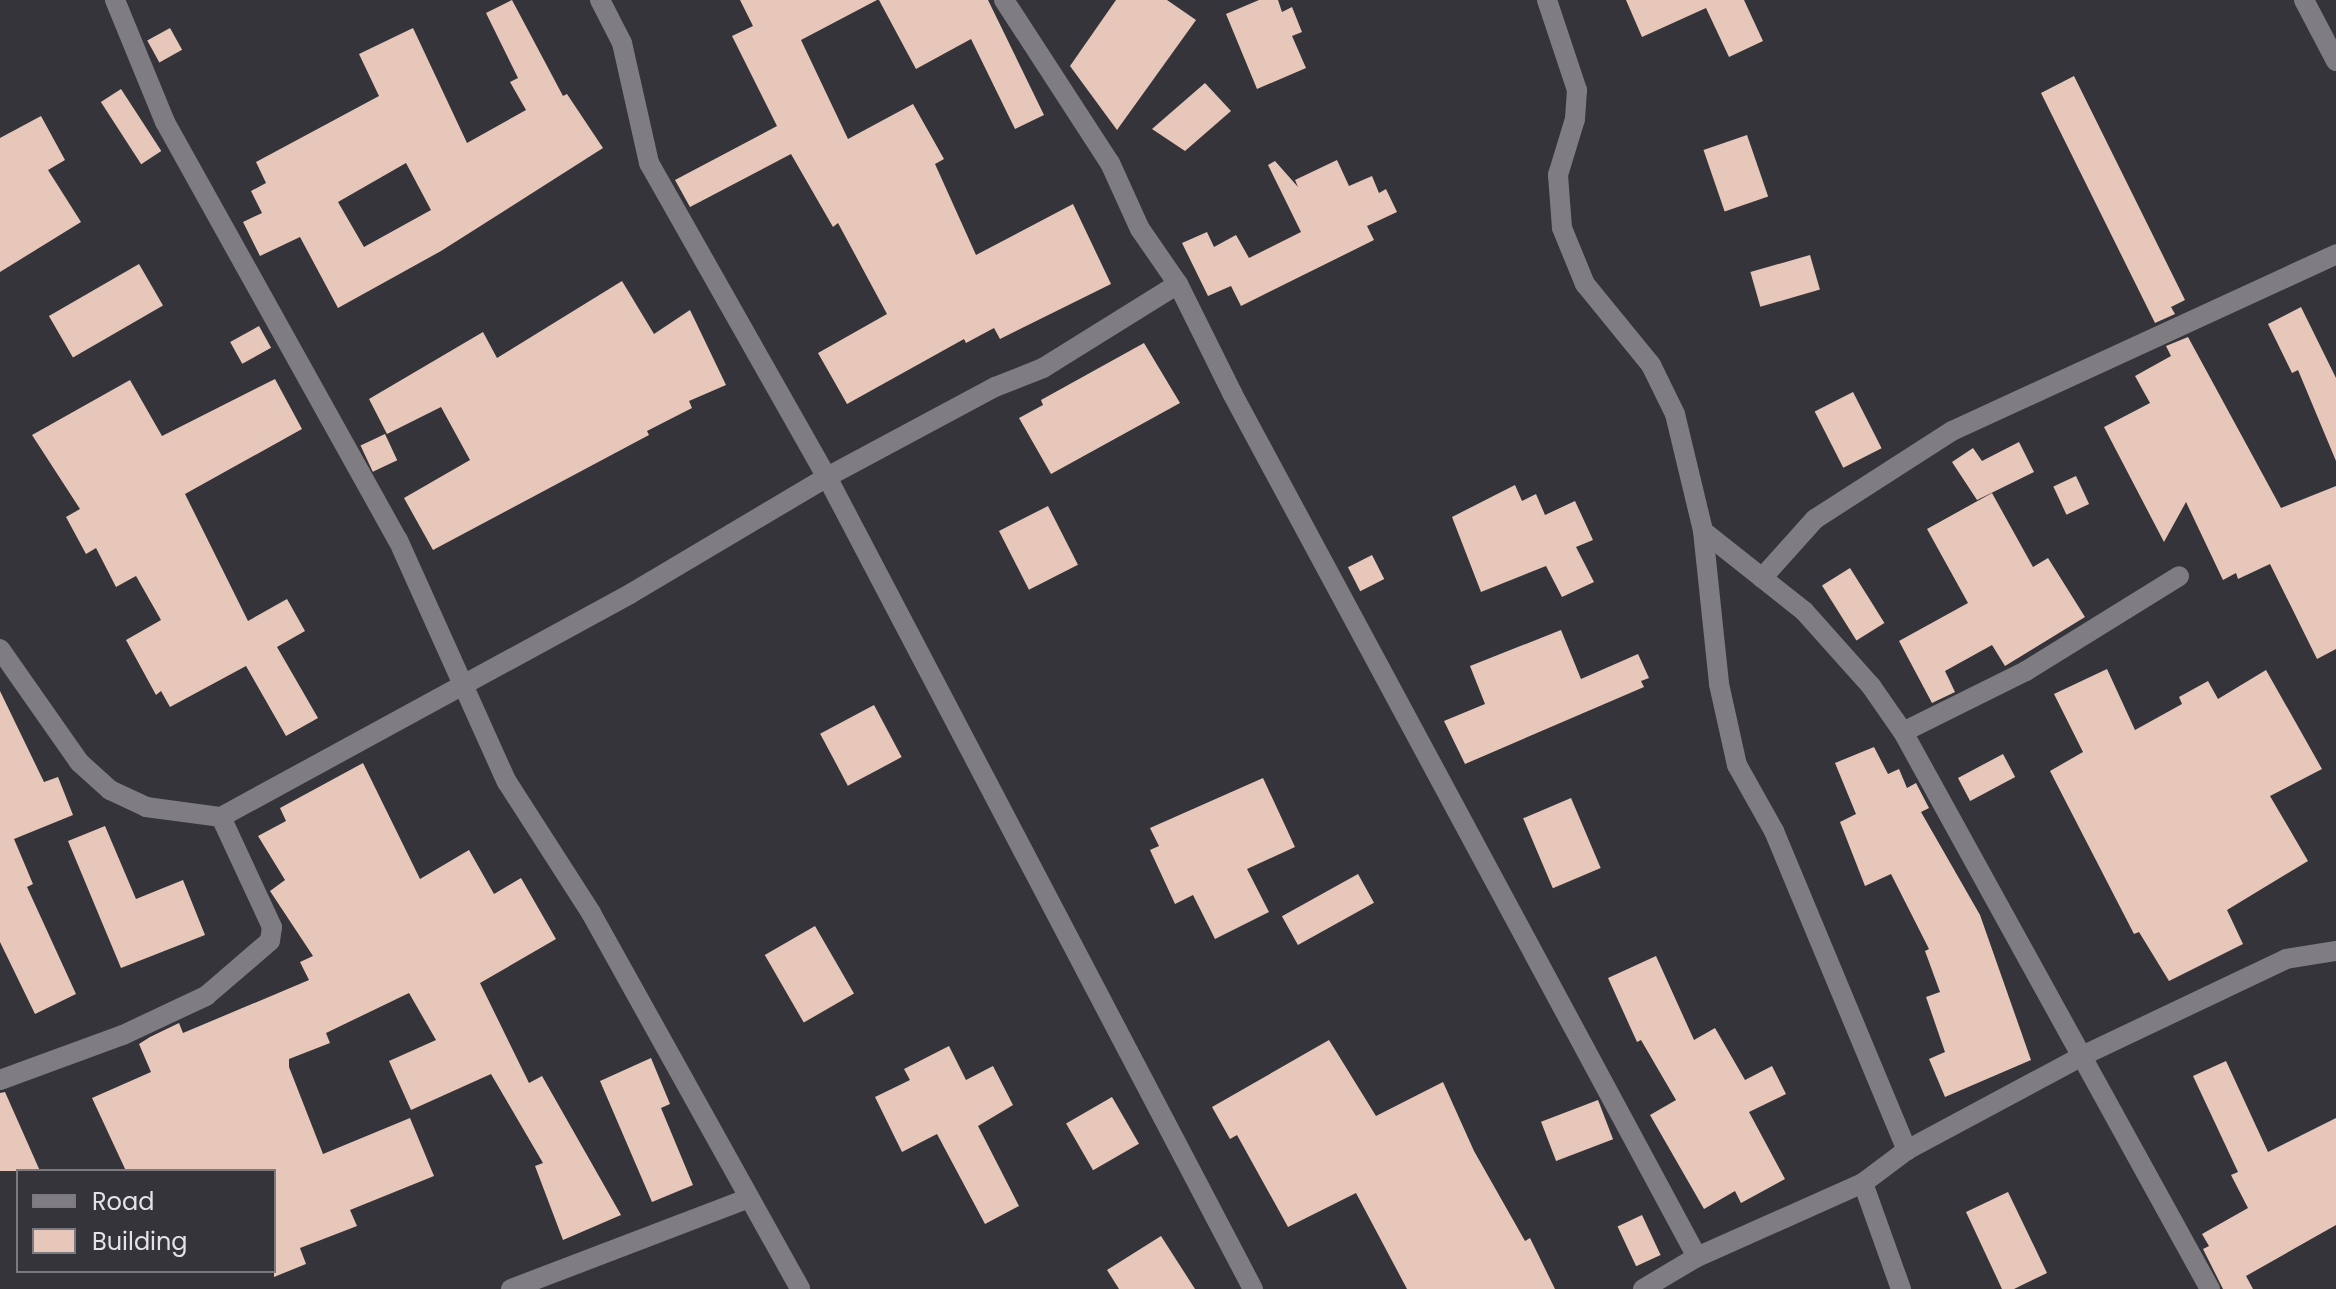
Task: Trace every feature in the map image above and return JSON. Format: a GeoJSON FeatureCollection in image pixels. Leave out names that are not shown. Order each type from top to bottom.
{"type":"FeatureCollection","features":[{"type":"Feature","properties":{"kind":"street"},"geometry":{"type":"LineString","coordinates":[[115,0],[165,122],[398,540],[507,782],[591,913],[800,1289]]}},
{"type":"Feature","properties":{"kind":"street"},"geometry":{"type":"LineString","coordinates":[[600,0],[622,43],[649,163],[827,477],[1253,1289]]}},
{"type":"Feature","properties":{"kind":"street"},"geometry":{"type":"LineString","coordinates":[[1004,0],[1110,163],[1140,229],[1178,284],[1232,393],[1697,1257]]}},
{"type":"Feature","properties":{"kind":"street"},"geometry":{"type":"LineString","coordinates":[[1547,0],[1577,90],[1575,119],[1558,175],[1562,228],[1585,284],[1651,365],[1675,414],[1703,531],[1719,684],[1737,765],[1774,831],[1907,1150]]}},
{"type":"Feature","properties":{"kind":"street"},"geometry":{"type":"LineString","coordinates":[[2304,0],[2336,61]]}},
{"type":"Feature","properties":{"kind":"street"},"geometry":{"type":"LineString","coordinates":[[1762,578],[1815,519],[1952,431],[2336,254]]}},
{"type":"Feature","properties":{"kind":"street"},"geometry":{"type":"LineString","coordinates":[[0,649],[79,762],[110,790],[146,807],[221,817],[630,594],[827,477],[995,387],[1043,368],[1178,284]]}},
{"type":"Feature","properties":{"kind":"street"},"geometry":{"type":"LineString","coordinates":[[1703,531],[1804,611],[1871,686],[1903,732],[2210,1289]]}},
{"type":"Feature","properties":{"kind":"street"},"geometry":{"type":"LineString","coordinates":[[1903,732],[2026,671],[2179,576]]}},
{"type":"Feature","properties":{"kind":"street"},"geometry":{"type":"LineString","coordinates":[[0,1080],[123,1035],[206,996],[270,941],[272,927],[221,817]]}},
{"type":"Feature","properties":{"kind":"street"},"geometry":{"type":"LineString","coordinates":[[1643,1289],[1697,1257],[1863,1183],[1907,1150],[2082,1056],[2286,959],[2336,951]]}},
{"type":"Feature","properties":{"kind":"street"},"geometry":{"type":"LineString","coordinates":[[1863,1183],[1901,1289]]}},
{"type":"Feature","properties":{"kind":"street"},"geometry":{"type":"LineString","coordinates":[[511,1289],[749,1198]]}},
{"type":"Feature","properties":{"kind":"building"},"geometry":{"type":"Polygon","coordinates":[[[512,0],[563,96],[567,94],[603,148],[441,251],[338,308],[300,237],[260,256],[243,222],[262,213],[251,191],[266,183],[256,162],[379,96],[359,54],[413,28],[467,143],[526,110],[510,82],[518,78],[486,13],[512,0]],[[406,163],[338,202],[364,247],[431,210],[406,163]]]}},
{"type":"Feature","properties":{"kind":"building"},"geometry":{"type":"Polygon","coordinates":[[[740,0],[877,0],[801,40],[848,139],[913,104],[944,159],[935,164],[976,255],[1073,204],[1111,284],[1000,339],[994,328],[966,343],[964,339],[847,404],[818,353],[887,314],[838,223],[833,227],[791,154],[690,207],[675,180],[777,126],[732,36],[753,26],[740,0]]]}},
{"type":"Feature","properties":{"kind":"building"},"geometry":{"type":"Polygon","coordinates":[[[879,0],[988,0],[1044,115],[1015,129],[971,39],[916,69],[879,0]]]}},
{"type":"Feature","properties":{"kind":"building"},"geometry":{"type":"Polygon","coordinates":[[[1116,0],[1167,0],[1196,20],[1117,130],[1070,66],[1116,0]]]}},
{"type":"Feature","properties":{"kind":"building"},"geometry":{"type":"Polygon","coordinates":[[[1259,0],[1278,0],[1282,12],[1292,7],[1302,32],[1292,36],[1306,68],[1257,89],[1226,14],[1259,0]]]}},
{"type":"Feature","properties":{"kind":"building"},"geometry":{"type":"Polygon","coordinates":[[[1626,0],[1744,0],[1763,41],[1729,57],[1706,8],[1642,37],[1626,0]]]}},
{"type":"Feature","properties":{"kind":"building"},"geometry":{"type":"Polygon","coordinates":[[[170,28],[182,50],[159,62],[147,41],[170,28]]]}},
{"type":"Feature","properties":{"kind":"building"},"geometry":{"type":"Polygon","coordinates":[[[2074,76],[2185,300],[2171,307],[2175,314],[2155,323],[2041,93],[2074,76]]]}},
{"type":"Feature","properties":{"kind":"building"},"geometry":{"type":"Polygon","coordinates":[[[1205,83],[1231,111],[1185,151],[1152,129],[1205,83]]]}},
{"type":"Feature","properties":{"kind":"building"},"geometry":{"type":"Polygon","coordinates":[[[121,89],[161,151],[141,164],[101,102],[121,89]]]}},
{"type":"Feature","properties":{"kind":"building"},"geometry":{"type":"Polygon","coordinates":[[[41,116],[65,160],[48,170],[81,222],[0,272],[0,138],[41,116]]]}},
{"type":"Feature","properties":{"kind":"building"},"geometry":{"type":"Polygon","coordinates":[[[1747,135],[1768,196],[1725,211],[1704,150],[1747,135]]]}},
{"type":"Feature","properties":{"kind":"building"},"geometry":{"type":"Polygon","coordinates":[[[1337,160],[1349,186],[1372,176],[1379,193],[1386,189],[1397,212],[1367,226],[1374,240],[1241,306],[1231,286],[1208,296],[1182,243],[1207,232],[1214,247],[1236,235],[1249,258],[1301,232],[1268,165],[1275,161],[1298,187],[1295,180],[1337,160]]]}},
{"type":"Feature","properties":{"kind":"building"},"geometry":{"type":"Polygon","coordinates":[[[1810,255],[1820,290],[1760,307],[1750,272],[1810,255]]]}},
{"type":"Feature","properties":{"kind":"building"},"geometry":{"type":"Polygon","coordinates":[[[139,264],[163,306],[73,358],[49,316],[139,264]]]}},
{"type":"Feature","properties":{"kind":"building"},"geometry":{"type":"Polygon","coordinates":[[[622,281],[654,334],[690,310],[726,385],[689,401],[692,408],[647,431],[649,435],[433,550],[404,498],[470,460],[441,407],[387,434],[369,399],[483,332],[497,358],[622,281]]]}},
{"type":"Feature","properties":{"kind":"building"},"geometry":{"type":"Polygon","coordinates":[[[2301,307],[2336,378],[2336,461],[2298,370],[2292,373],[2268,324],[2301,307]]]}},
{"type":"Feature","properties":{"kind":"building"},"geometry":{"type":"Polygon","coordinates":[[[259,326],[271,348],[242,364],[230,342],[259,326]]]}},
{"type":"Feature","properties":{"kind":"building"},"geometry":{"type":"Polygon","coordinates":[[[2188,337],[2281,508],[2336,486],[2336,649],[2317,659],[2270,564],[2238,579],[2236,573],[2223,580],[2186,502],[2164,542],[2104,427],[2150,403],[2135,376],[2171,356],[2166,346],[2188,337]]]}},
{"type":"Feature","properties":{"kind":"building"},"geometry":{"type":"Polygon","coordinates":[[[1144,343],[1180,403],[1051,474],[1019,418],[1043,405],[1041,400],[1144,343]]]}},
{"type":"Feature","properties":{"kind":"building"},"geometry":{"type":"Polygon","coordinates":[[[275,379],[302,429],[185,494],[248,621],[287,599],[305,631],[277,647],[318,718],[286,736],[246,666],[170,707],[161,691],[156,695],[126,640],[161,620],[136,576],[116,587],[96,548],[86,554],[66,517],[80,509],[32,435],[130,380],[162,436],[275,379]]]}},
{"type":"Feature","properties":{"kind":"building"},"geometry":{"type":"Polygon","coordinates":[[[1853,392],[1882,448],[1843,468],[1815,412],[1853,392]]]}},
{"type":"Feature","properties":{"kind":"building"},"geometry":{"type":"Polygon","coordinates":[[[385,434],[397,460],[373,472],[361,445],[385,434]]]}},
{"type":"Feature","properties":{"kind":"building"},"geometry":{"type":"Polygon","coordinates":[[[2019,442],[2034,472],[1977,500],[1952,462],[1973,448],[1982,461],[2019,442]]]}},
{"type":"Feature","properties":{"kind":"building"},"geometry":{"type":"Polygon","coordinates":[[[2076,476],[2089,504],[2066,515],[2053,487],[2076,476]]]}},
{"type":"Feature","properties":{"kind":"building"},"geometry":{"type":"Polygon","coordinates":[[[1515,485],[1522,501],[1536,494],[1545,515],[1575,501],[1593,540],[1576,547],[1594,582],[1562,597],[1546,566],[1481,592],[1452,517],[1515,485]]]}},
{"type":"Feature","properties":{"kind":"building"},"geometry":{"type":"Polygon","coordinates":[[[1992,493],[2033,567],[2048,558],[2085,617],[2005,666],[1992,645],[1945,671],[1955,692],[1932,703],[1899,641],[1968,603],[1927,529],[1992,493]]]}},
{"type":"Feature","properties":{"kind":"building"},"geometry":{"type":"Polygon","coordinates":[[[1048,506],[1078,565],[1029,590],[999,531],[1048,506]]]}},
{"type":"Feature","properties":{"kind":"building"},"geometry":{"type":"Polygon","coordinates":[[[1372,555],[1384,579],[1360,591],[1348,567],[1372,555]]]}},
{"type":"Feature","properties":{"kind":"building"},"geometry":{"type":"Polygon","coordinates":[[[1850,568],[1884,623],[1856,641],[1822,585],[1850,568]]]}},
{"type":"Feature","properties":{"kind":"building"},"geometry":{"type":"Polygon","coordinates":[[[1561,630],[1581,679],[1638,654],[1649,678],[1641,681],[1644,687],[1465,764],[1444,721],[1485,704],[1470,666],[1561,630]]]}},
{"type":"Feature","properties":{"kind":"building"},"geometry":{"type":"Polygon","coordinates":[[[2107,669],[2135,730],[2182,704],[2179,697],[2208,681],[2218,699],[2266,670],[2322,769],[2270,796],[2308,861],[2227,910],[2243,944],[2169,981],[2139,932],[2134,934],[2050,771],[2083,752],[2054,694],[2107,669]]]}},
{"type":"Feature","properties":{"kind":"building"},"geometry":{"type":"Polygon","coordinates":[[[0,691],[44,782],[58,777],[73,815],[14,839],[33,884],[27,887],[76,994],[35,1014],[0,942],[0,691]]]}},
{"type":"Feature","properties":{"kind":"building"},"geometry":{"type":"Polygon","coordinates":[[[874,705],[902,757],[848,786],[820,734],[874,705]]]}},
{"type":"Feature","properties":{"kind":"building"},"geometry":{"type":"Polygon","coordinates":[[[1874,747],[1888,774],[1899,769],[1907,788],[1916,783],[1929,808],[1921,812],[1980,915],[2031,1060],[1945,1097],[1929,1059],[1945,1052],[1926,997],[1940,992],[1925,951],[1929,949],[1891,874],[1865,886],[1840,822],[1856,814],[1835,763],[1874,747]]]}},
{"type":"Feature","properties":{"kind":"building"},"geometry":{"type":"Polygon","coordinates":[[[2003,754],[2015,777],[1970,801],[1958,778],[2003,754]]]}},
{"type":"Feature","properties":{"kind":"building"},"geometry":{"type":"Polygon","coordinates":[[[363,763],[420,879],[469,850],[494,894],[521,878],[556,939],[480,983],[529,1083],[542,1076],[621,1215],[563,1240],[535,1166],[543,1163],[491,1074],[411,1110],[389,1061],[436,1040],[409,993],[326,1033],[330,1043],[289,1059],[289,1067],[323,1154],[410,1118],[434,1176],[350,1210],[357,1226],[300,1248],[306,1264],[274,1277],[276,1169],[125,1169],[92,1098],[151,1072],[139,1044],[179,1023],[183,1033],[309,980],[300,962],[313,956],[270,891],[285,880],[258,836],[286,821],[280,808],[363,763]]]}},
{"type":"Feature","properties":{"kind":"building"},"geometry":{"type":"Polygon","coordinates":[[[1263,778],[1295,847],[1247,869],[1269,912],[1215,939],[1193,895],[1175,904],[1150,850],[1159,846],[1150,828],[1263,778]]]}},
{"type":"Feature","properties":{"kind":"building"},"geometry":{"type":"Polygon","coordinates":[[[1571,798],[1601,868],[1553,888],[1523,818],[1571,798]]]}},
{"type":"Feature","properties":{"kind":"building"},"geometry":{"type":"Polygon","coordinates":[[[105,826],[136,899],[183,880],[205,935],[121,968],[68,841],[105,826]]]}},
{"type":"Feature","properties":{"kind":"building"},"geometry":{"type":"Polygon","coordinates":[[[1358,874],[1374,903],[1298,945],[1282,916],[1358,874]]]}},
{"type":"Feature","properties":{"kind":"building"},"geometry":{"type":"Polygon","coordinates":[[[815,926],[854,994],[804,1023],[765,955],[815,926]]]}},
{"type":"Feature","properties":{"kind":"building"},"geometry":{"type":"Polygon","coordinates":[[[1656,956],[1694,1040],[1715,1028],[1745,1080],[1772,1066],[1786,1094],[1749,1112],[1785,1179],[1741,1203],[1735,1191],[1704,1209],[1650,1115],[1676,1100],[1641,1040],[1637,1042],[1608,978],[1656,956]]]}},
{"type":"Feature","properties":{"kind":"building"},"geometry":{"type":"Polygon","coordinates":[[[1329,1040],[1376,1116],[1443,1082],[1474,1151],[1525,1241],[1530,1238],[1555,1289],[1407,1289],[1356,1193],[1288,1227],[1237,1135],[1230,1139],[1212,1107],[1329,1040]]]}},
{"type":"Feature","properties":{"kind":"building"},"geometry":{"type":"Polygon","coordinates":[[[949,1046],[966,1080],[993,1066],[1013,1105],[978,1126],[1019,1206],[985,1224],[937,1134],[902,1152],[875,1097],[910,1080],[904,1069],[949,1046]]]}},
{"type":"Feature","properties":{"kind":"building"},"geometry":{"type":"Polygon","coordinates":[[[651,1058],[670,1104],[661,1108],[693,1185],[652,1202],[600,1081],[651,1058]]]}},
{"type":"Feature","properties":{"kind":"building"},"geometry":{"type":"Polygon","coordinates":[[[2226,1061],[2268,1152],[2336,1118],[2336,1225],[2246,1276],[2253,1289],[2223,1289],[2203,1249],[2209,1246],[2202,1234],[2248,1208],[2231,1175],[2238,1172],[2193,1076],[2226,1061]]]}},
{"type":"Feature","properties":{"kind":"building"},"geometry":{"type":"Polygon","coordinates":[[[5,1092],[39,1169],[0,1171],[0,1093],[5,1092]]]}},
{"type":"Feature","properties":{"kind":"building"},"geometry":{"type":"Polygon","coordinates":[[[1112,1097],[1139,1144],[1093,1170],[1066,1124],[1112,1097]]]}},
{"type":"Feature","properties":{"kind":"building"},"geometry":{"type":"Polygon","coordinates":[[[1598,1100],[1613,1139],[1556,1161],[1541,1122],[1598,1100]]]}},
{"type":"Feature","properties":{"kind":"building"},"geometry":{"type":"Polygon","coordinates":[[[2008,1192],[2047,1273],[2014,1289],[2002,1289],[1966,1212],[2008,1192]]]}},
{"type":"Feature","properties":{"kind":"building"},"geometry":{"type":"Polygon","coordinates":[[[1642,1215],[1661,1255],[1636,1266],[1618,1226],[1642,1215]]]}},
{"type":"Feature","properties":{"kind":"building"},"geometry":{"type":"Polygon","coordinates":[[[1161,1236],[1195,1289],[1119,1289],[1107,1270],[1161,1236]]]}}]}
